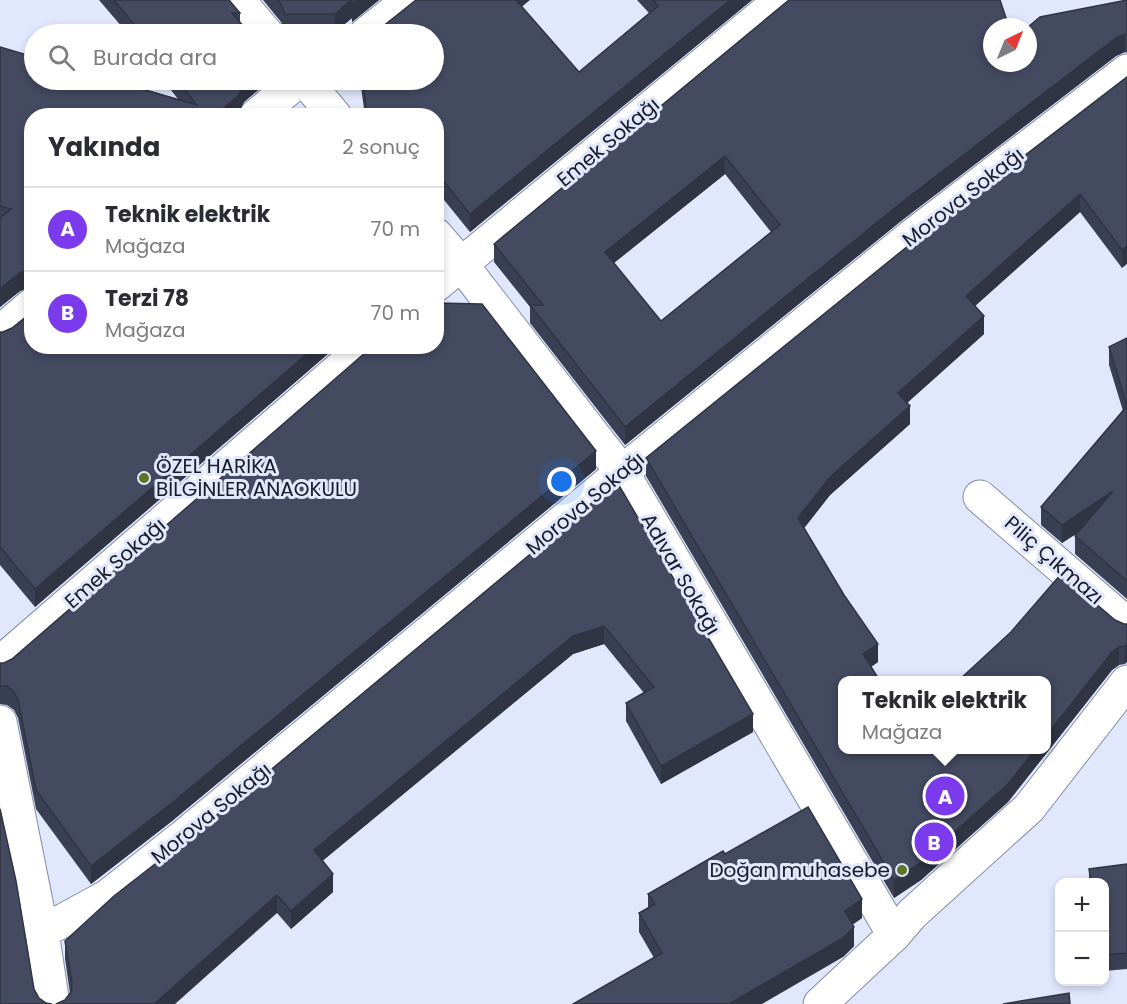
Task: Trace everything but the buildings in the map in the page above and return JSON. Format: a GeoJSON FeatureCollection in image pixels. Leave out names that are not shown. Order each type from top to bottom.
{"type":"FeatureCollection","features":[{"type":"Feature","properties":{"kind":"street"},"geometry":{"type":"LineString","coordinates":[[238,0],[258,24]]}},
{"type":"Feature","properties":{"kind":"street"},"geometry":{"type":"LineString","coordinates":[[379,24],[409,0]]}},
{"type":"Feature","properties":{"kind":"street","name":"Emek Sokağı"},"geometry":{"type":"LineString","coordinates":[[444,278],[781,0]]}},
{"type":"Feature","properties":{"kind":"street","name":"Morova Sokağı"},"geometry":{"type":"LineString","coordinates":[[42,932],[108,896],[184,836],[622,472],[912,236],[1127,71]]}},
{"type":"Feature","properties":{"kind":"street"},"geometry":{"type":"LineString","coordinates":[[266,108],[287,90]]}},
{"type":"Feature","properties":{"kind":"street"},"geometry":{"type":"LineString","coordinates":[[313,90],[328,108]]}},
{"type":"Feature","properties":{"kind":"street","name":"Adıvar Sokağı"},"geometry":{"type":"LineString","coordinates":[[444,244],[622,472],[894,935]]}},
{"type":"Feature","properties":{"kind":"street"},"geometry":{"type":"LineString","coordinates":[[0,332],[24,312]]}},
{"type":"Feature","properties":{"kind":"street","name":"Emek Sokağı"},"geometry":{"type":"LineString","coordinates":[[0,663],[357,354]]}},
{"type":"Feature","properties":{"kind":"street","name":"Piliç Çıkmazı"},"geometry":{"type":"LineString","coordinates":[[980,497],[1127,624]]}},
{"type":"Feature","properties":{"kind":"street"},"geometry":{"type":"LineString","coordinates":[[820,1004],[894,935],[912,914],[1029,808],[1127,682]]}},
{"type":"Feature","properties":{"kind":"street"},"geometry":{"type":"LineString","coordinates":[[0,722],[42,932],[53,1004]]}},
{"type":"Feature","properties":{"kind":"place","name":"ÖZEL HARİKA BİLGİNLER ANAOKULU"},"geometry":{"type":"Point","coordinates":[144,478]}},
{"type":"Feature","properties":{"kind":"place","name":"Teknik elektrik"},"geometry":{"type":"Point","coordinates":[945,796]}},
{"type":"Feature","properties":{"kind":"place","name":"Terzi 78"},"geometry":{"type":"Point","coordinates":[934,842]}},
{"type":"Feature","properties":{"kind":"place","name":"Doğan muhasebe"},"geometry":{"type":"Point","coordinates":[902,870]}}]}
